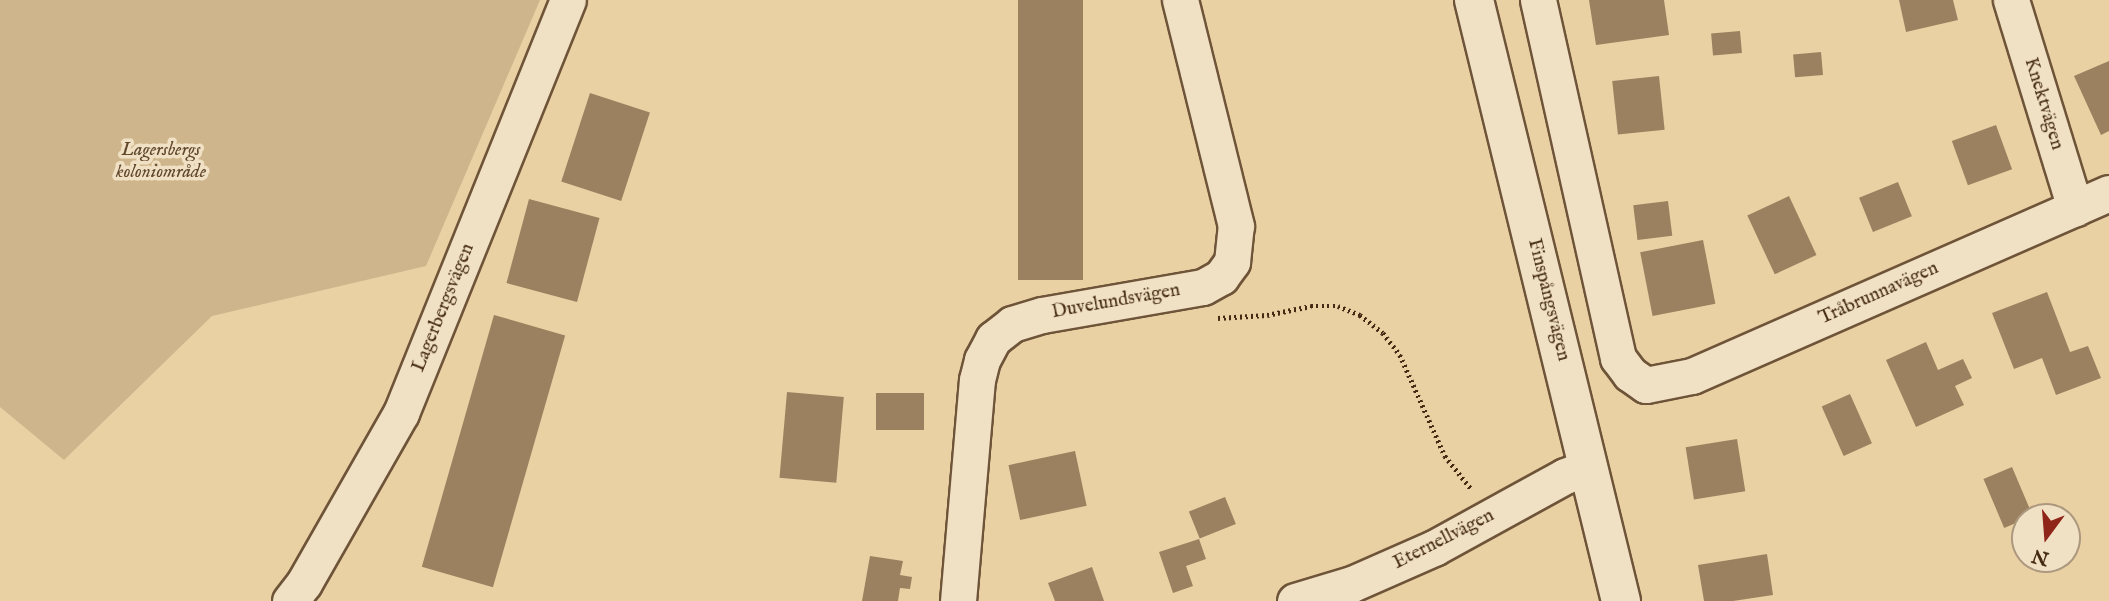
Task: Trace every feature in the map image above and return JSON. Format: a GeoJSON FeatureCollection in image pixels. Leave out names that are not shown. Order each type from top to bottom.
{"type":"FeatureCollection","features":[{"type":"Feature","properties":{"kind":"main road","name":"Finspångsvägen"},"geometry":{"type":"LineString","coordinates":[[1474,0],[1621,601]]}},
{"type":"Feature","properties":{"kind":"street","name":"Lagerbergsvägen"},"geometry":{"type":"LineString","coordinates":[[290,601],[304,583],[401,413],[568,0]]}},
{"type":"Feature","properties":{"kind":"street","name":"Duvelundsvägen"},"geometry":{"type":"LineString","coordinates":[[958,601],[968,454],[977,380],[982,360],[993,339],[1013,324],[1042,315],[1203,287],[1221,277],[1232,262],[1236,226],[1180,0]]}},
{"type":"Feature","properties":{"kind":"street","name":"Tråbrunnavägen"},"geometry":{"type":"LineString","coordinates":[[1538,0],[1618,358],[1630,374],[1646,385],[1692,376],[2109,193]]}},
{"type":"Feature","properties":{"kind":"street","name":"Knektvägen"},"geometry":{"type":"LineString","coordinates":[[2011,0],[2075,208]]}},
{"type":"Feature","properties":{"kind":"street","name":"Eternellvägen"},"geometry":{"type":"LineString","coordinates":[[1295,601],[1364,579],[1434,548],[1588,467]]}},
{"type":"Feature","properties":{"kind":"path"},"geometry":{"type":"LineString","coordinates":[[1206,320],[1267,315],[1311,306],[1338,306],[1360,315],[1383,333],[1400,355],[1445,456],[1474,492],[1487,518]]}},
{"type":"Feature","properties":{"kind":"green space","name":"Lagersbergs koloniområde"},"geometry":{"type":"Polygon","coordinates":[[[0,0],[540,0],[426,266],[212,316],[64,460],[0,407],[0,0]]]}},
{"type":"Feature","properties":{"kind":"building"},"geometry":{"type":"Polygon","coordinates":[[[1018,0],[1083,0],[1083,280],[1018,280],[1018,0]]]}},
{"type":"Feature","properties":{"kind":"building"},"geometry":{"type":"Polygon","coordinates":[[[1589,0],[1664,0],[1669,35],[1596,45],[1589,0]]]}},
{"type":"Feature","properties":{"kind":"building"},"geometry":{"type":"Polygon","coordinates":[[[1899,0],[1953,0],[1958,20],[1906,32],[1899,0]]]}},
{"type":"Feature","properties":{"kind":"building"},"geometry":{"type":"Polygon","coordinates":[[[1740,31],[1742,53],[1713,55],[1711,34],[1740,31]]]}},
{"type":"Feature","properties":{"kind":"building"},"geometry":{"type":"Polygon","coordinates":[[[1821,52],[1823,75],[1795,77],[1793,54],[1821,52]]]}},
{"type":"Feature","properties":{"kind":"building"},"geometry":{"type":"Polygon","coordinates":[[[2109,61],[2109,131],[2101,135],[2074,76],[2109,61]]]}},
{"type":"Feature","properties":{"kind":"building"},"geometry":{"type":"Polygon","coordinates":[[[1659,76],[1665,130],[1618,135],[1612,81],[1659,76]]]}},
{"type":"Feature","properties":{"kind":"building"},"geometry":{"type":"Polygon","coordinates":[[[590,93],[650,112],[621,201],[561,181],[590,93]]]}},
{"type":"Feature","properties":{"kind":"building"},"geometry":{"type":"Polygon","coordinates":[[[1996,125],[2012,169],[1968,185],[1952,141],[1996,125]]]}},
{"type":"Feature","properties":{"kind":"building"},"geometry":{"type":"Polygon","coordinates":[[[1898,182],[1912,216],[1873,232],[1859,198],[1898,182]]]}},
{"type":"Feature","properties":{"kind":"building"},"geometry":{"type":"Polygon","coordinates":[[[1789,196],[1816,255],[1775,274],[1747,215],[1789,196]]]}},
{"type":"Feature","properties":{"kind":"building"},"geometry":{"type":"Polygon","coordinates":[[[529,199],[600,218],[577,302],[506,283],[529,199]]]}},
{"type":"Feature","properties":{"kind":"building"},"geometry":{"type":"Polygon","coordinates":[[[1668,201],[1672,236],[1638,240],[1633,205],[1668,201]]]}},
{"type":"Feature","properties":{"kind":"building"},"geometry":{"type":"Polygon","coordinates":[[[1703,240],[1715,304],[1653,316],[1640,252],[1703,240]]]}},
{"type":"Feature","properties":{"kind":"building"},"geometry":{"type":"Polygon","coordinates":[[[2047,292],[2070,352],[2088,346],[2101,378],[2056,395],[2042,358],[2014,369],[1992,313],[2047,292]]]}},
{"type":"Feature","properties":{"kind":"building"},"geometry":{"type":"Polygon","coordinates":[[[494,315],[565,335],[493,587],[422,567],[494,315]]]}},
{"type":"Feature","properties":{"kind":"building"},"geometry":{"type":"Polygon","coordinates":[[[1926,342],[1938,370],[1963,359],[1972,378],[1955,386],[1964,405],[1916,427],[1886,360],[1926,342]]]}},
{"type":"Feature","properties":{"kind":"building"},"geometry":{"type":"Polygon","coordinates":[[[787,392],[844,397],[836,483],[780,478],[787,392]]]}},
{"type":"Feature","properties":{"kind":"building"},"geometry":{"type":"Polygon","coordinates":[[[876,393],[924,393],[924,430],[876,430],[876,393]]]}},
{"type":"Feature","properties":{"kind":"building"},"geometry":{"type":"Polygon","coordinates":[[[1850,394],[1872,443],[1844,456],[1822,407],[1850,394]]]}},
{"type":"Feature","properties":{"kind":"building"},"geometry":{"type":"Polygon","coordinates":[[[1737,439],[1745,491],[1694,499],[1686,447],[1737,439]]]}},
{"type":"Feature","properties":{"kind":"building"},"geometry":{"type":"Polygon","coordinates":[[[1075,451],[1087,506],[1020,520],[1008,465],[1075,451]]]}},
{"type":"Feature","properties":{"kind":"building"},"geometry":{"type":"Polygon","coordinates":[[[2012,467],[2027,503],[2011,503],[2011,525],[2004,528],[1983,479],[2012,467]]]}},
{"type":"Feature","properties":{"kind":"building"},"geometry":{"type":"Polygon","coordinates":[[[1225,497],[1236,524],[1200,538],[1189,512],[1225,497]]]}},
{"type":"Feature","properties":{"kind":"building"},"geometry":{"type":"Polygon","coordinates":[[[1199,539],[1206,559],[1186,566],[1193,586],[1173,593],[1159,552],[1199,539]]]}},
{"type":"Feature","properties":{"kind":"building"},"geometry":{"type":"Polygon","coordinates":[[[1767,554],[1773,595],[1733,601],[1704,601],[1698,565],[1767,554]]]}},
{"type":"Feature","properties":{"kind":"building"},"geometry":{"type":"Polygon","coordinates":[[[870,556],[903,561],[900,575],[912,577],[910,589],[900,588],[898,601],[862,601],[870,556]]]}},
{"type":"Feature","properties":{"kind":"building"},"geometry":{"type":"Polygon","coordinates":[[[1092,567],[1104,601],[1055,601],[1048,583],[1092,567]]]}}]}
